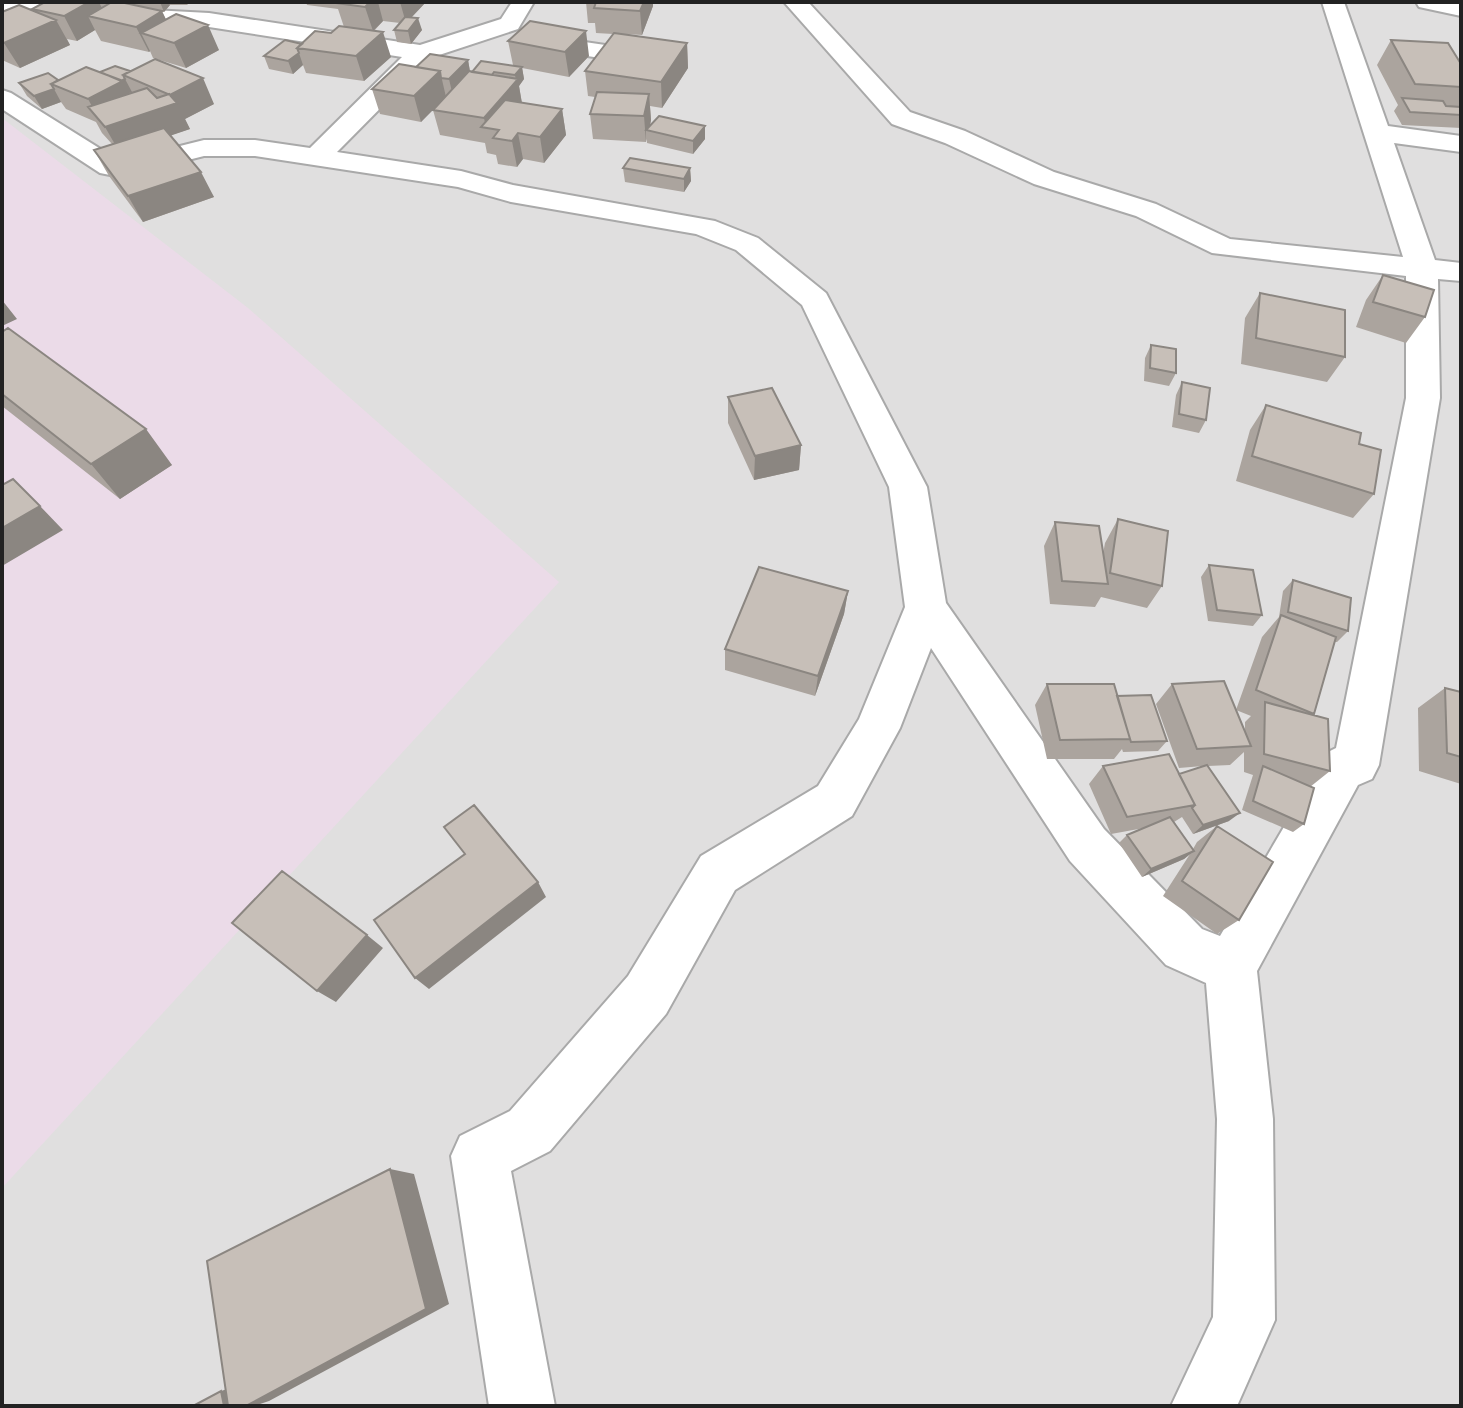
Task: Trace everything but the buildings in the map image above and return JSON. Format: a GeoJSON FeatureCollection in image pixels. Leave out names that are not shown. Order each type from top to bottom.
{"type":"FeatureCollection","features":[{"type":"Feature","properties":{"kind":"street"},"geometry":{"type":"LineString","coordinates":[[209,20],[228,2]]}},
{"type":"Feature","properties":{"kind":"street"},"geometry":{"type":"LineString","coordinates":[[2,7],[76,7],[209,20],[421,53],[510,24],[523,2]]}},
{"type":"Feature","properties":{"kind":"street"},"geometry":{"type":"LineString","coordinates":[[795,2],[901,118],[955,137],[1044,178],[1146,210],[1223,247],[1451,271]]}},
{"type":"Feature","properties":{"kind":"street"},"geometry":{"type":"LineString","coordinates":[[1204,1406],[1244,1320],[1245,1119],[1231,967],[1344,766],[1356,765],[1408,467],[1451,271],[1377,133],[1333,2]]}},
{"type":"Feature","properties":{"kind":"street"},"geometry":{"type":"LineString","coordinates":[[1427,2],[1461,9]]}},
{"type":"Feature","properties":{"kind":"street"},"geometry":{"type":"LineString","coordinates":[[489,33],[577,50],[661,60]]}},
{"type":"Feature","properties":{"kind":"street"},"geometry":{"type":"LineString","coordinates":[[316,157],[421,53]]}},
{"type":"Feature","properties":{"kind":"street"},"geometry":{"type":"LineString","coordinates":[[2,98],[110,167],[144,163],[204,148],[255,148],[461,179],[511,193],[679,221],[747,244],[815,300],[902,474],[908,487],[926,607],[1087,845],[1184,947],[1231,967]]}},
{"type":"Feature","properties":{"kind":"street"},"geometry":{"type":"LineString","coordinates":[[1377,133],[1461,144]]}},
{"type":"Feature","properties":{"kind":"street"},"geometry":{"type":"LineString","coordinates":[[522,1406],[480,1156],[530,1131],[647,995],[718,873],[835,801],[878,728],[926,607]]}},
{"type":"Feature","properties":{"kind":"shaded area"},"geometry":{"type":"Polygon","coordinates":[[[2,2],[1461,2],[1461,1406],[2,1406],[2,2]]]}},
{"type":"Feature","properties":{"kind":"shaded area"},"geometry":{"type":"Polygon","coordinates":[[[2,118],[248,308],[559,582],[2,1188],[2,118]]]}}]}
